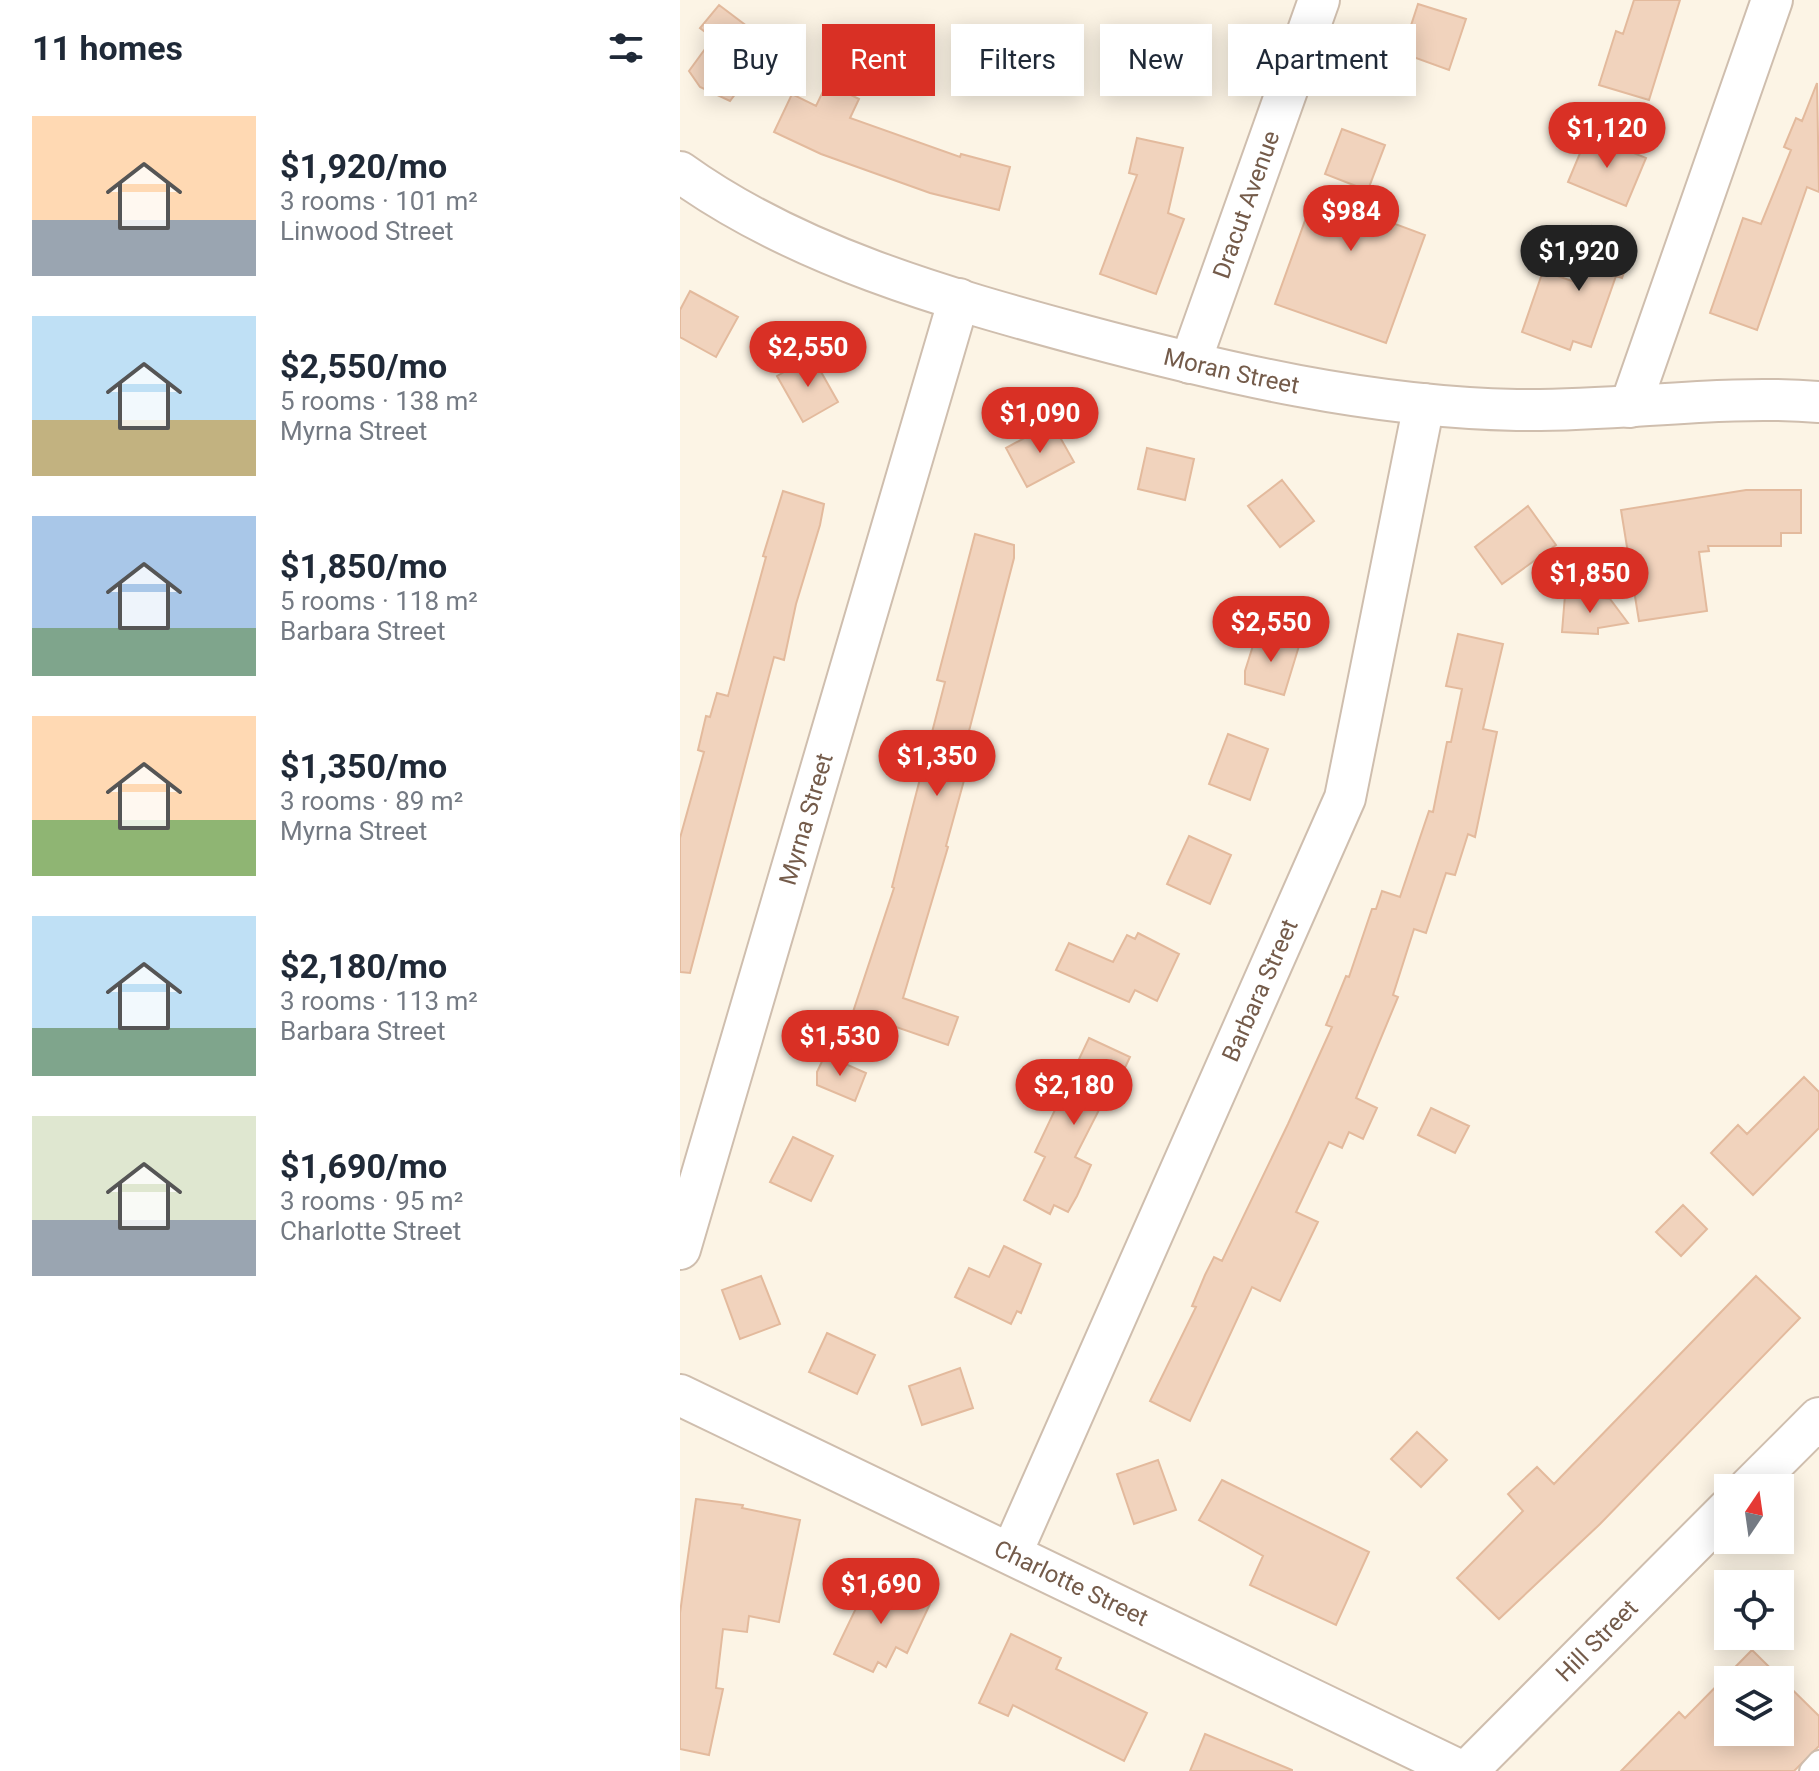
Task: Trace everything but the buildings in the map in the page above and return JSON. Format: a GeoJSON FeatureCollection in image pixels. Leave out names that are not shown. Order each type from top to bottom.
{"type":"FeatureCollection","features":[{"type":"Feature","properties":{"kind":"street","name":"Dracut Avenue"},"geometry":{"type":"LineString","coordinates":[[1190,363],[1319,0]]}},
{"type":"Feature","properties":{"kind":"street"},"geometry":{"type":"LineString","coordinates":[[1630,407],[1772,0]]}},
{"type":"Feature","properties":{"kind":"street","name":"Moran Street"},"geometry":{"type":"LineString","coordinates":[[680,172],[778,231],[959,299],[1190,363],[1348,394],[1424,404],[1517,410],[1751,401],[1819,402]]}},
{"type":"Feature","properties":{"kind":"street","name":"Myrna Street"},"geometry":{"type":"LineString","coordinates":[[680,1249],[959,299]]}},
{"type":"Feature","properties":{"kind":"street","name":"Barbara Street"},"geometry":{"type":"LineString","coordinates":[[1012,1552],[1345,798],[1424,404]]}},
{"type":"Feature","properties":{"kind":"street","name":"Charlotte Street"},"geometry":{"type":"LineString","coordinates":[[680,1395],[1464,1771]]}},
{"type":"Feature","properties":{"kind":"street"},"geometry":{"type":"LineString","coordinates":[[1763,1474],[1819,1418]]}},
{"type":"Feature","properties":{"kind":"street","name":"Hill Street"},"geometry":{"type":"LineString","coordinates":[[1464,1771],[1714,1523]]}},
{"type":"Feature","properties":{"kind":"lane"},"geometry":{"type":"LineString","coordinates":[[1810,1771],[1819,1761]]}}]}
